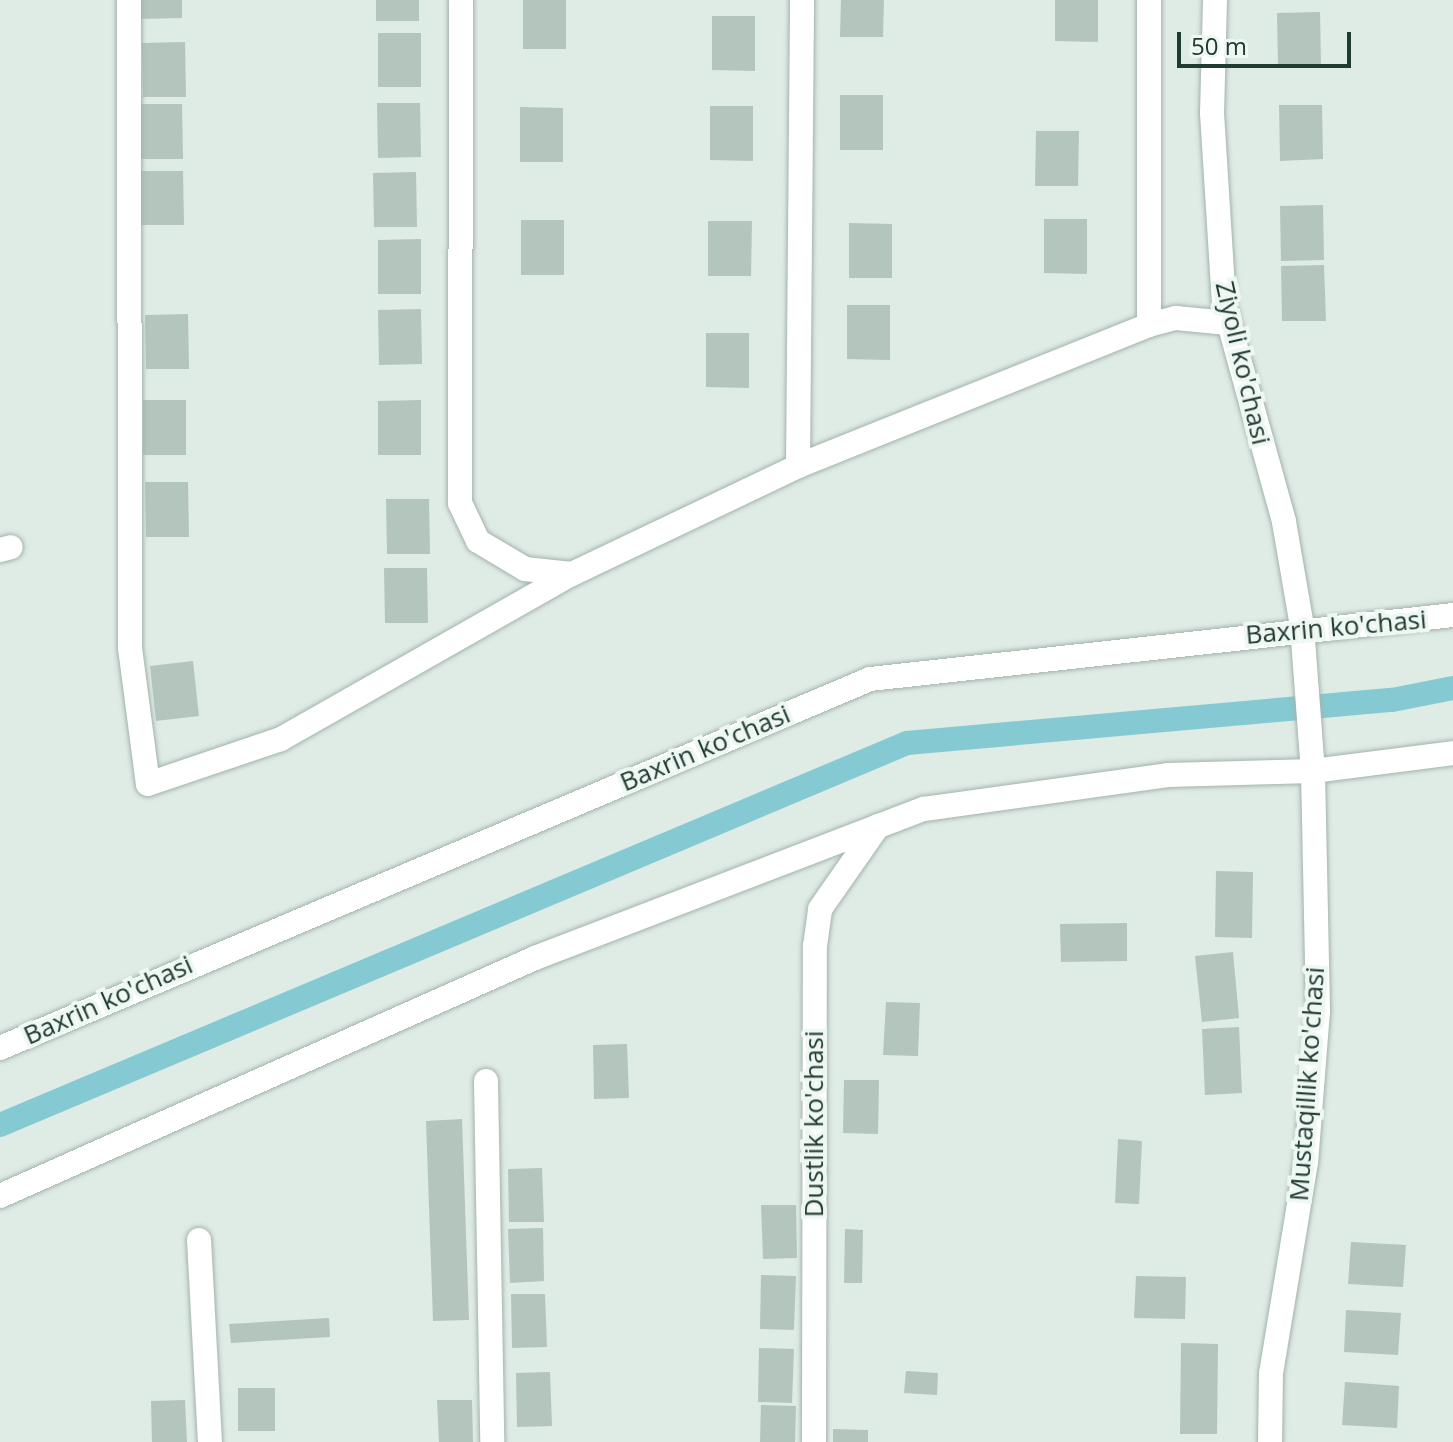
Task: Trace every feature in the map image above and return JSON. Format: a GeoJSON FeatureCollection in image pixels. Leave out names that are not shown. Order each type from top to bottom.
{"type":"FeatureCollection","features":[{"type":"Feature","properties":{"kind":"street"},"geometry":{"type":"LineString","coordinates":[[129,0],[130,648],[148,784],[281,739],[572,574],[798,466],[1149,325],[1176,318],[1228,323]]}},
{"type":"Feature","properties":{"kind":"street"},"geometry":{"type":"LineString","coordinates":[[461,0],[460,503],[478,541],[525,569],[572,574]]}},
{"type":"Feature","properties":{"kind":"street"},"geometry":{"type":"LineString","coordinates":[[798,466],[802,0]]}},
{"type":"Feature","properties":{"kind":"street"},"geometry":{"type":"LineString","coordinates":[[1149,0],[1149,325]]}},
{"type":"Feature","properties":{"kind":"street","name":"Ziyoli ko'chasi"},"geometry":{"type":"LineString","coordinates":[[1215,0],[1212,113],[1228,323],[1284,522],[1302,626],[1313,771]]}},
{"type":"Feature","properties":{"kind":"street","name":"Baxrin ko'chasi"},"geometry":{"type":"LineString","coordinates":[[0,1048],[870,679],[1302,626],[1453,615]]}},
{"type":"Feature","properties":{"kind":"street"},"geometry":{"type":"LineString","coordinates":[[0,1196],[535,958],[924,809],[1168,775],[1313,771],[1453,753]]}},
{"type":"Feature","properties":{"kind":"street","name":"Mustaqillik ko'chasi"},"geometry":{"type":"LineString","coordinates":[[1270,1442],[1271,1373],[1306,1162],[1318,1011],[1313,771]]}},
{"type":"Feature","properties":{"kind":"street","name":"Dustlik ko'chasi"},"geometry":{"type":"LineString","coordinates":[[814,1442],[815,946],[820,909],[878,826]]}},
{"type":"Feature","properties":{"kind":"street"},"geometry":{"type":"LineString","coordinates":[[486,1081],[492,1442]]}},
{"type":"Feature","properties":{"kind":"street"},"geometry":{"type":"LineString","coordinates":[[199,1240],[210,1442]]}},
{"type":"Feature","properties":{"kind":"building"},"geometry":{"type":"Polygon","coordinates":[[[139,0],[182,0],[182,18],[139,19],[139,0]]]}},
{"type":"Feature","properties":{"kind":"building"},"geometry":{"type":"Polygon","coordinates":[[[376,0],[419,0],[419,21],[376,21],[376,0]]]}},
{"type":"Feature","properties":{"kind":"building"},"geometry":{"type":"Polygon","coordinates":[[[523,0],[566,0],[566,49],[523,49],[523,0]]]}},
{"type":"Feature","properties":{"kind":"building"},"geometry":{"type":"Polygon","coordinates":[[[841,0],[884,0],[883,37],[840,37],[841,0]]]}},
{"type":"Feature","properties":{"kind":"building"},"geometry":{"type":"Polygon","coordinates":[[[1055,0],[1098,0],[1098,42],[1055,41],[1055,0]]]}},
{"type":"Feature","properties":{"kind":"building"},"geometry":{"type":"Polygon","coordinates":[[[1320,12],[1321,67],[1278,67],[1277,13],[1320,12]]]}},
{"type":"Feature","properties":{"kind":"building"},"geometry":{"type":"Polygon","coordinates":[[[712,16],[755,16],[755,71],[712,70],[712,16]]]}},
{"type":"Feature","properties":{"kind":"building"},"geometry":{"type":"Polygon","coordinates":[[[378,33],[421,33],[421,87],[378,87],[378,33]]]}},
{"type":"Feature","properties":{"kind":"building"},"geometry":{"type":"Polygon","coordinates":[[[185,42],[186,97],[143,97],[142,43],[185,42]]]}},
{"type":"Feature","properties":{"kind":"building"},"geometry":{"type":"Polygon","coordinates":[[[840,95],[883,95],[883,150],[840,150],[840,95]]]}},
{"type":"Feature","properties":{"kind":"building"},"geometry":{"type":"Polygon","coordinates":[[[377,103],[420,103],[421,157],[378,158],[377,103]]]}},
{"type":"Feature","properties":{"kind":"building"},"geometry":{"type":"Polygon","coordinates":[[[139,104],[182,104],[183,159],[140,159],[139,104]]]}},
{"type":"Feature","properties":{"kind":"building"},"geometry":{"type":"Polygon","coordinates":[[[1279,105],[1322,105],[1323,159],[1280,161],[1279,105]]]}},
{"type":"Feature","properties":{"kind":"building"},"geometry":{"type":"Polygon","coordinates":[[[710,106],[753,106],[753,161],[710,160],[710,106]]]}},
{"type":"Feature","properties":{"kind":"building"},"geometry":{"type":"Polygon","coordinates":[[[520,107],[563,108],[563,162],[520,162],[520,107]]]}},
{"type":"Feature","properties":{"kind":"building"},"geometry":{"type":"Polygon","coordinates":[[[1036,131],[1079,131],[1078,186],[1035,186],[1036,131]]]}},
{"type":"Feature","properties":{"kind":"building"},"geometry":{"type":"Polygon","coordinates":[[[140,171],[183,171],[184,225],[141,225],[140,171]]]}},
{"type":"Feature","properties":{"kind":"building"},"geometry":{"type":"Polygon","coordinates":[[[416,172],[417,227],[374,227],[373,173],[416,172]]]}},
{"type":"Feature","properties":{"kind":"building"},"geometry":{"type":"Polygon","coordinates":[[[1323,205],[1324,260],[1281,261],[1280,206],[1323,205]]]}},
{"type":"Feature","properties":{"kind":"building"},"geometry":{"type":"Polygon","coordinates":[[[1044,219],[1087,219],[1087,274],[1044,273],[1044,219]]]}},
{"type":"Feature","properties":{"kind":"building"},"geometry":{"type":"Polygon","coordinates":[[[521,220],[564,220],[564,275],[521,275],[521,220]]]}},
{"type":"Feature","properties":{"kind":"building"},"geometry":{"type":"Polygon","coordinates":[[[708,221],[752,221],[751,276],[708,276],[708,221]]]}},
{"type":"Feature","properties":{"kind":"building"},"geometry":{"type":"Polygon","coordinates":[[[849,223],[892,224],[892,278],[849,278],[849,223]]]}},
{"type":"Feature","properties":{"kind":"building"},"geometry":{"type":"Polygon","coordinates":[[[421,239],[421,294],[378,294],[378,240],[421,239]]]}},
{"type":"Feature","properties":{"kind":"building"},"geometry":{"type":"Polygon","coordinates":[[[1324,265],[1326,321],[1282,321],[1281,266],[1324,265]]]}},
{"type":"Feature","properties":{"kind":"building"},"geometry":{"type":"Polygon","coordinates":[[[847,305],[890,305],[890,360],[847,359],[847,305]]]}},
{"type":"Feature","properties":{"kind":"building"},"geometry":{"type":"Polygon","coordinates":[[[421,309],[422,364],[379,365],[378,310],[421,309]]]}},
{"type":"Feature","properties":{"kind":"building"},"geometry":{"type":"Polygon","coordinates":[[[188,314],[189,369],[146,369],[145,315],[188,314]]]}},
{"type":"Feature","properties":{"kind":"building"},"geometry":{"type":"Polygon","coordinates":[[[706,333],[749,333],[749,388],[706,387],[706,333]]]}},
{"type":"Feature","properties":{"kind":"building"},"geometry":{"type":"Polygon","coordinates":[[[143,400],[186,400],[186,455],[143,455],[143,400]]]}},
{"type":"Feature","properties":{"kind":"building"},"geometry":{"type":"Polygon","coordinates":[[[421,400],[421,455],[378,455],[378,401],[421,400]]]}},
{"type":"Feature","properties":{"kind":"building"},"geometry":{"type":"Polygon","coordinates":[[[145,482],[188,482],[189,537],[146,537],[145,482]]]}},
{"type":"Feature","properties":{"kind":"building"},"geometry":{"type":"Polygon","coordinates":[[[386,499],[429,499],[430,554],[387,554],[386,499]]]}},
{"type":"Feature","properties":{"kind":"building"},"geometry":{"type":"Polygon","coordinates":[[[384,568],[427,568],[428,623],[385,623],[384,568]]]}},
{"type":"Feature","properties":{"kind":"building"},"geometry":{"type":"Polygon","coordinates":[[[193,661],[199,716],[156,721],[150,666],[193,661]]]}},
{"type":"Feature","properties":{"kind":"building"},"geometry":{"type":"Polygon","coordinates":[[[1216,871],[1253,872],[1252,938],[1215,937],[1216,871]]]}},
{"type":"Feature","properties":{"kind":"building"},"geometry":{"type":"Polygon","coordinates":[[[1127,923],[1127,961],[1061,962],[1060,924],[1127,923]]]}},
{"type":"Feature","properties":{"kind":"building"},"geometry":{"type":"Polygon","coordinates":[[[1233,952],[1239,1018],[1202,1022],[1195,956],[1233,952]]]}},
{"type":"Feature","properties":{"kind":"building"},"geometry":{"type":"Polygon","coordinates":[[[886,1002],[920,1003],[918,1056],[883,1055],[886,1002]]]}},
{"type":"Feature","properties":{"kind":"building"},"geometry":{"type":"Polygon","coordinates":[[[1239,1027],[1242,1093],[1205,1095],[1202,1029],[1239,1027]]]}},
{"type":"Feature","properties":{"kind":"building"},"geometry":{"type":"Polygon","coordinates":[[[627,1044],[629,1098],[594,1099],[593,1045],[627,1044]]]}},
{"type":"Feature","properties":{"kind":"building"},"geometry":{"type":"Polygon","coordinates":[[[844,1080],[879,1080],[878,1134],[843,1133],[844,1080]]]}},
{"type":"Feature","properties":{"kind":"building"},"geometry":{"type":"Polygon","coordinates":[[[462,1119],[469,1320],[433,1321],[426,1121],[462,1119]]]}},
{"type":"Feature","properties":{"kind":"building"},"geometry":{"type":"Polygon","coordinates":[[[1118,1139],[1142,1141],[1139,1204],[1115,1203],[1118,1139]]]}},
{"type":"Feature","properties":{"kind":"building"},"geometry":{"type":"Polygon","coordinates":[[[542,1168],[544,1222],[509,1222],[508,1169],[542,1168]]]}},
{"type":"Feature","properties":{"kind":"building"},"geometry":{"type":"Polygon","coordinates":[[[761,1205],[796,1205],[797,1258],[763,1259],[761,1205]]]}},
{"type":"Feature","properties":{"kind":"building"},"geometry":{"type":"Polygon","coordinates":[[[543,1228],[544,1281],[510,1283],[508,1229],[543,1228]]]}},
{"type":"Feature","properties":{"kind":"building"},"geometry":{"type":"Polygon","coordinates":[[[845,1229],[863,1230],[862,1283],[844,1283],[845,1229]]]}},
{"type":"Feature","properties":{"kind":"building"},"geometry":{"type":"Polygon","coordinates":[[[1351,1242],[1406,1245],[1403,1287],[1348,1284],[1351,1242]]]}},
{"type":"Feature","properties":{"kind":"building"},"geometry":{"type":"Polygon","coordinates":[[[761,1275],[796,1276],[794,1330],[760,1329],[761,1275]]]}},
{"type":"Feature","properties":{"kind":"building"},"geometry":{"type":"Polygon","coordinates":[[[1136,1276],[1186,1277],[1185,1319],[1134,1318],[1136,1276]]]}},
{"type":"Feature","properties":{"kind":"building"},"geometry":{"type":"Polygon","coordinates":[[[511,1294],[545,1294],[547,1347],[512,1348],[511,1294]]]}},
{"type":"Feature","properties":{"kind":"building"},"geometry":{"type":"Polygon","coordinates":[[[1346,1310],[1401,1313],[1398,1355],[1344,1352],[1346,1310]]]}},
{"type":"Feature","properties":{"kind":"building"},"geometry":{"type":"Polygon","coordinates":[[[329,1318],[330,1337],[231,1343],[229,1324],[329,1318]]]}},
{"type":"Feature","properties":{"kind":"building"},"geometry":{"type":"Polygon","coordinates":[[[1181,1343],[1218,1344],[1217,1434],[1180,1434],[1181,1343]]]}},
{"type":"Feature","properties":{"kind":"building"},"geometry":{"type":"Polygon","coordinates":[[[759,1348],[794,1349],[792,1403],[758,1402],[759,1348]]]}},
{"type":"Feature","properties":{"kind":"building"},"geometry":{"type":"Polygon","coordinates":[[[906,1371],[938,1373],[937,1395],[904,1393],[906,1371]]]}},
{"type":"Feature","properties":{"kind":"building"},"geometry":{"type":"Polygon","coordinates":[[[550,1372],[552,1426],[517,1427],[516,1373],[550,1372]]]}},
{"type":"Feature","properties":{"kind":"building"},"geometry":{"type":"Polygon","coordinates":[[[1345,1382],[1399,1386],[1397,1428],[1342,1425],[1345,1382]]]}},
{"type":"Feature","properties":{"kind":"building"},"geometry":{"type":"Polygon","coordinates":[[[238,1388],[275,1388],[275,1431],[238,1431],[238,1388]]]}},
{"type":"Feature","properties":{"kind":"building"},"geometry":{"type":"Polygon","coordinates":[[[185,1400],[187,1442],[152,1442],[151,1401],[185,1400]]]}},
{"type":"Feature","properties":{"kind":"building"},"geometry":{"type":"Polygon","coordinates":[[[437,1400],[472,1400],[473,1442],[439,1442],[437,1400]]]}},
{"type":"Feature","properties":{"kind":"building"},"geometry":{"type":"Polygon","coordinates":[[[761,1405],[796,1406],[795,1442],[760,1442],[761,1405]]]}},
{"type":"Feature","properties":{"kind":"building"},"geometry":{"type":"Polygon","coordinates":[[[833,1429],[868,1430],[868,1442],[833,1442],[833,1429]]]}},
{"type":"Feature","properties":{"kind":"waterway"},"geometry":{"type":"LineString","coordinates":[[0,1125],[907,743],[1392,700],[1453,688]]}}]}
